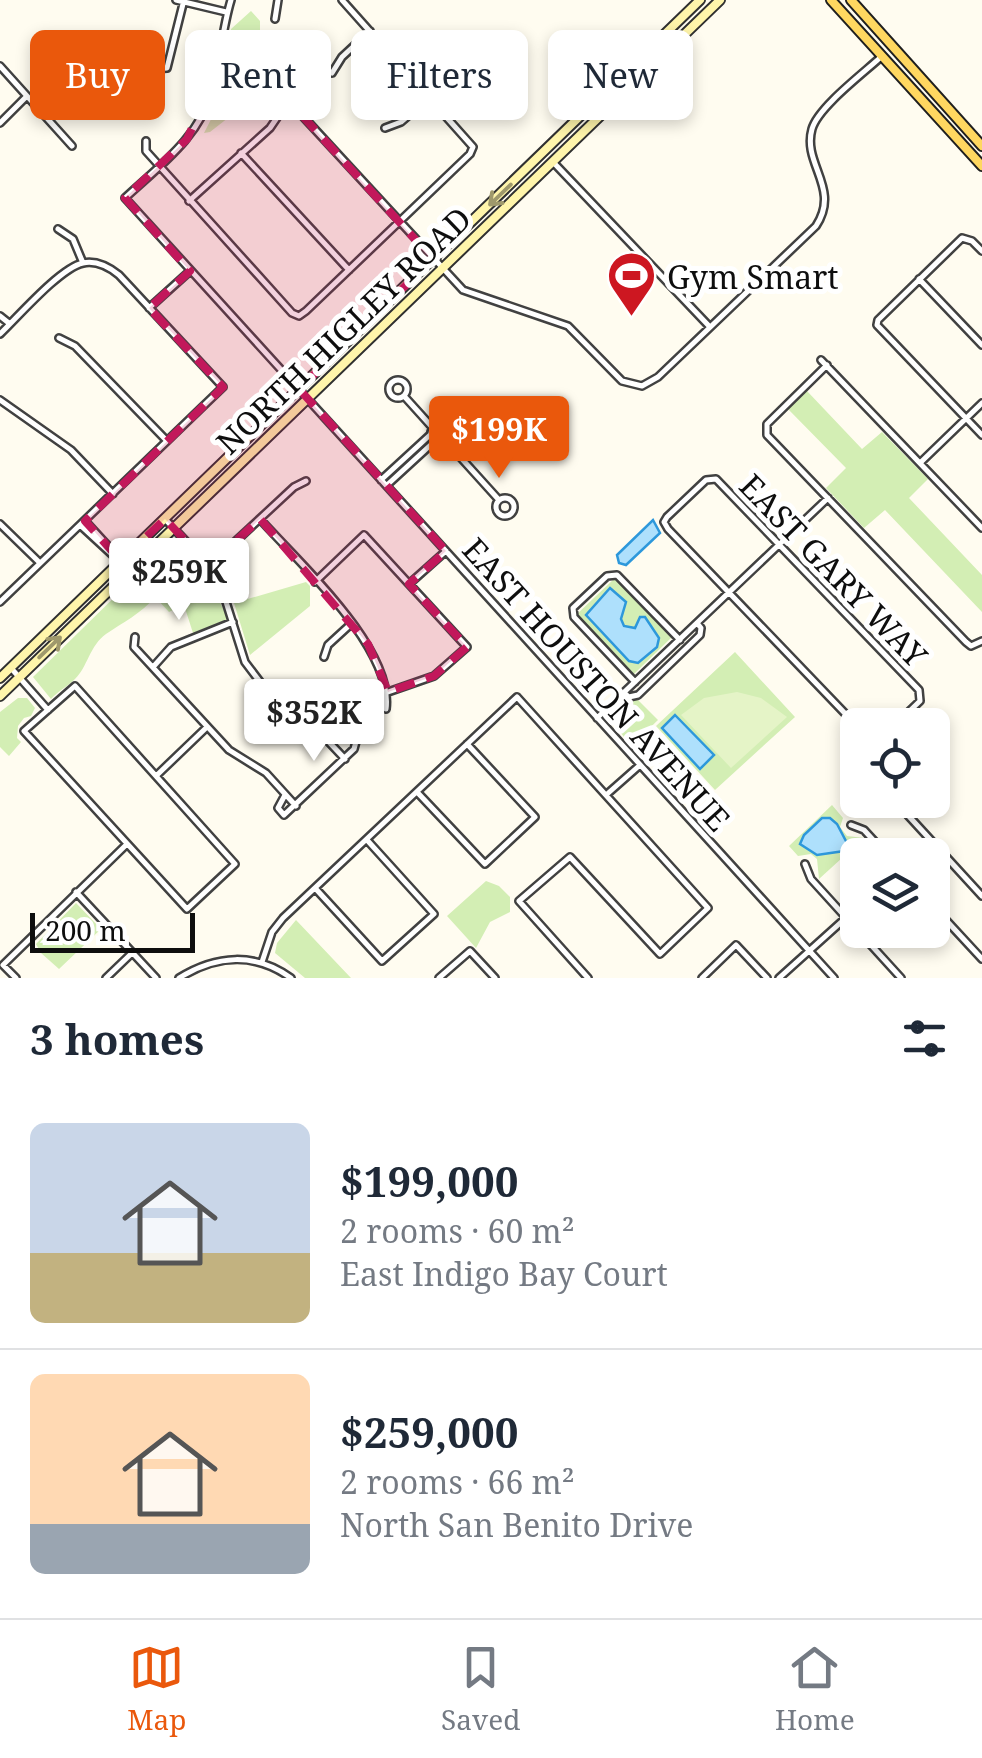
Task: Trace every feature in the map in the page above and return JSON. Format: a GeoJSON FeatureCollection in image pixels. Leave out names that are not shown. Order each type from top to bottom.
{"type":"FeatureCollection","features":[{"type":"Feature","properties":{"kind":"main road","name":"NORTH HIGLEY ROAD"},"geometry":{"type":"LineString","coordinates":[[669,30],[700,0]]}},
{"type":"Feature","properties":{"kind":"main road","name":"NORTH HIGLEY ROAD"},"geometry":{"type":"LineString","coordinates":[[689,30],[720,0]]}},
{"type":"Feature","properties":{"kind":"main road"},"geometry":{"type":"LineString","coordinates":[[832,0],[982,166]]}},
{"type":"Feature","properties":{"kind":"main road"},"geometry":{"type":"LineString","coordinates":[[851,0],[982,146]]}},
{"type":"Feature","properties":{"kind":"main road"},"geometry":{"type":"LineString","coordinates":[[882,56],[892,47]]}},
{"type":"Feature","properties":{"kind":"main road","name":"NORTH HIGLEY ROAD"},"geometry":{"type":"LineString","coordinates":[[0,696],[308,398],[577,120]]}},
{"type":"Feature","properties":{"kind":"main road","name":"NORTH HIGLEY ROAD"},"geometry":{"type":"LineString","coordinates":[[0,678],[299,389],[596,120]]}},
{"type":"Feature","properties":{"kind":"main road"},"geometry":{"type":"LineString","coordinates":[[544,152],[553,162]]}},
{"type":"Feature","properties":{"kind":"street"},"geometry":{"type":"LineString","coordinates":[[224,30],[231,0]]}},
{"type":"Feature","properties":{"kind":"street"},"geometry":{"type":"LineString","coordinates":[[275,19],[278,0]]}},
{"type":"Feature","properties":{"kind":"street"},"geometry":{"type":"LineString","coordinates":[[342,0],[369,30]]}},
{"type":"Feature","properties":{"kind":"street"},"geometry":{"type":"LineString","coordinates":[[165,68],[181,1],[227,12]]}},
{"type":"Feature","properties":{"kind":"street"},"geometry":{"type":"LineString","coordinates":[[332,73],[351,48]]}},
{"type":"Feature","properties":{"kind":"street"},"geometry":{"type":"LineString","coordinates":[[307,120],[471,295],[574,330],[622,381],[632,386],[648,384],[822,216],[825,194],[811,145],[813,126],[882,56]]}},
{"type":"Feature","properties":{"kind":"street"},"geometry":{"type":"LineString","coordinates":[[0,66],[72,146]]}},
{"type":"Feature","properties":{"kind":"street"},"geometry":{"type":"LineString","coordinates":[[0,123],[27,96]]}},
{"type":"Feature","properties":{"kind":"street"},"geometry":{"type":"LineString","coordinates":[[159,166],[200,120]]}},
{"type":"Feature","properties":{"kind":"street"},"geometry":{"type":"LineString","coordinates":[[189,201],[275,120]]}},
{"type":"Feature","properties":{"kind":"street"},"geometry":{"type":"LineString","coordinates":[[385,128],[403,120]]}},
{"type":"Feature","properties":{"kind":"street"},"geometry":{"type":"LineString","coordinates":[[146,141],[146,151],[189,201],[299,316],[470,154],[473,147],[450,120]]}},
{"type":"Feature","properties":{"kind":"street"},"geometry":{"type":"LineString","coordinates":[[241,154],[349,270]]}},
{"type":"Feature","properties":{"kind":"street"},"geometry":{"type":"LineString","coordinates":[[553,162],[710,327]]}},
{"type":"Feature","properties":{"kind":"street","name":"EAST HOUSTON AVENUE"},"geometry":{"type":"LineString","coordinates":[[159,166],[125,198],[834,978]]}},
{"type":"Feature","properties":{"kind":"street"},"geometry":{"type":"LineString","coordinates":[[58,228],[73,239],[83,263]]}},
{"type":"Feature","properties":{"kind":"street"},"geometry":{"type":"LineString","coordinates":[[982,252],[962,238],[878,320],[877,326],[982,436]]}},
{"type":"Feature","properties":{"kind":"street"},"geometry":{"type":"LineString","coordinates":[[0,334],[68,271],[93,262],[111,268],[223,387],[0,602]]}},
{"type":"Feature","properties":{"kind":"street"},"geometry":{"type":"LineString","coordinates":[[149,308],[190,271]]}},
{"type":"Feature","properties":{"kind":"street"},"geometry":{"type":"LineString","coordinates":[[919,280],[982,345]]}},
{"type":"Feature","properties":{"kind":"street"},"geometry":{"type":"LineString","coordinates":[[0,316],[10,324]]}},
{"type":"Feature","properties":{"kind":"street"},"geometry":{"type":"LineString","coordinates":[[60,338],[75,346],[167,441]]}},
{"type":"Feature","properties":{"kind":"street"},"geometry":{"type":"LineString","coordinates":[[982,528],[824,363],[766,424],[764,430],[971,646],[982,641]]}},
{"type":"Feature","properties":{"kind":"street"},"geometry":{"type":"LineString","coordinates":[[404,396],[499,500]]}},
{"type":"Feature","properties":{"kind":"street"},"geometry":{"type":"LineString","coordinates":[[0,400],[71,450],[112,494]]}},
{"type":"Feature","properties":{"kind":"street"},"geometry":{"type":"LineString","coordinates":[[920,463],[982,403]]}},
{"type":"Feature","properties":{"kind":"street"},"geometry":{"type":"LineString","coordinates":[[384,483],[436,435]]}},
{"type":"Feature","properties":{"kind":"street","name":"EAST GARY WAY"},"geometry":{"type":"LineString","coordinates":[[728,593],[664,522],[711,479],[716,479],[780,544],[922,696],[911,708]]}},
{"type":"Feature","properties":{"kind":"street"},"geometry":{"type":"LineString","coordinates":[[209,566],[294,486],[306,481]]}},
{"type":"Feature","properties":{"kind":"street"},"geometry":{"type":"LineString","coordinates":[[597,718],[828,498]]}},
{"type":"Feature","properties":{"kind":"street"},"geometry":{"type":"LineString","coordinates":[[260,518],[352,623],[374,656],[388,692],[386,708]]}},
{"type":"Feature","properties":{"kind":"street"},"geometry":{"type":"LineString","coordinates":[[165,519],[209,566],[222,586],[245,662],[267,691],[310,722],[345,758]]}},
{"type":"Feature","properties":{"kind":"street"},"geometry":{"type":"LineString","coordinates":[[82,523],[110,556],[130,570]]}},
{"type":"Feature","properties":{"kind":"street"},"geometry":{"type":"LineString","coordinates":[[0,524],[40,563]]}},
{"type":"Feature","properties":{"kind":"street"},"geometry":{"type":"LineString","coordinates":[[316,582],[364,536],[467,647],[434,676],[388,692]]}},
{"type":"Feature","properties":{"kind":"street"},"geometry":{"type":"LineString","coordinates":[[409,584],[446,551]]}},
{"type":"Feature","properties":{"kind":"street"},"geometry":{"type":"LineString","coordinates":[[635,682],[572,612],[612,575],[617,575],[680,640]]}},
{"type":"Feature","properties":{"kind":"street"},"geometry":{"type":"LineString","coordinates":[[728,593],[840,708]]}},
{"type":"Feature","properties":{"kind":"street"},"geometry":{"type":"LineString","coordinates":[[154,666],[171,647],[233,622]]}},
{"type":"Feature","properties":{"kind":"street"},"geometry":{"type":"LineString","coordinates":[[324,657],[328,645],[352,623]]}},
{"type":"Feature","properties":{"kind":"street"},"geometry":{"type":"LineString","coordinates":[[624,693],[629,697],[638,695],[702,631],[697,623]]}},
{"type":"Feature","properties":{"kind":"street"},"geometry":{"type":"LineString","coordinates":[[135,638],[134,647],[229,750],[266,773],[296,806]]}},
{"type":"Feature","properties":{"kind":"street"},"geometry":{"type":"LineString","coordinates":[[11,668],[48,710]]}},
{"type":"Feature","properties":{"kind":"street"},"geometry":{"type":"LineString","coordinates":[[75,686],[235,864],[187,909],[24,731],[48,710],[75,686]]}},
{"type":"Feature","properties":{"kind":"street"},"geometry":{"type":"LineString","coordinates":[[262,962],[272,932],[516,698],[708,908],[660,954],[570,857],[518,901],[588,978]]}},
{"type":"Feature","properties":{"kind":"street"},"geometry":{"type":"LineString","coordinates":[[156,776],[208,728]]}},
{"type":"Feature","properties":{"kind":"street"},"geometry":{"type":"LineString","coordinates":[[286,795],[279,803],[280,812],[287,815],[354,749],[358,738]]}},
{"type":"Feature","properties":{"kind":"street"},"geometry":{"type":"LineString","coordinates":[[418,792],[486,864],[536,817],[468,744]]}},
{"type":"Feature","properties":{"kind":"street"},"geometry":{"type":"LineString","coordinates":[[606,795],[640,765]]}},
{"type":"Feature","properties":{"kind":"street"},"geometry":{"type":"LineString","coordinates":[[910,818],[982,896]]}},
{"type":"Feature","properties":{"kind":"street"},"geometry":{"type":"LineString","coordinates":[[851,825],[871,838]]}},
{"type":"Feature","properties":{"kind":"street"},"geometry":{"type":"LineString","coordinates":[[315,888],[382,961],[434,914],[367,840]]}},
{"type":"Feature","properties":{"kind":"street"},"geometry":{"type":"LineString","coordinates":[[16,978],[3,965],[127,844]]}},
{"type":"Feature","properties":{"kind":"street"},"geometry":{"type":"LineString","coordinates":[[805,864],[810,879],[840,912]]}},
{"type":"Feature","properties":{"kind":"street"},"geometry":{"type":"LineString","coordinates":[[76,892],[156,978]]}},
{"type":"Feature","properties":{"kind":"street"},"geometry":{"type":"LineString","coordinates":[[780,978],[840,923]]}},
{"type":"Feature","properties":{"kind":"street"},"geometry":{"type":"LineString","coordinates":[[950,924],[982,959]]}},
{"type":"Feature","properties":{"kind":"street"},"geometry":{"type":"LineString","coordinates":[[702,978],[736,945],[767,978]]}},
{"type":"Feature","properties":{"kind":"street"},"geometry":{"type":"LineString","coordinates":[[873,948],[901,978]]}},
{"type":"Feature","properties":{"kind":"street"},"geometry":{"type":"LineString","coordinates":[[439,978],[470,951],[495,978]]}},
{"type":"Feature","properties":{"kind":"street"},"geometry":{"type":"LineString","coordinates":[[106,978],[132,953]]}},
{"type":"Feature","properties":{"kind":"street"},"geometry":{"type":"LineString","coordinates":[[179,978],[202,965],[222,960],[262,962],[291,978]]}},
{"type":"Feature","properties":{"kind":"highlighted area"},"geometry":{"type":"Polygon","coordinates":[[[214,80],[260,90],[298,111],[433,259],[299,389],[446,551],[409,584],[467,647],[434,676],[388,692],[368,644],[260,519],[209,566],[165,519],[121,561],[85,521],[223,387],[149,308],[190,271],[125,198],[187,139],[214,80]]]}},
{"type":"Feature","properties":{"kind":"green space"},"geometry":{"type":"Polygon","coordinates":[[[251,11],[260,21],[260,30],[231,29],[251,11]]]}},
{"type":"Feature","properties":{"kind":"green space"},"geometry":{"type":"Polygon","coordinates":[[[211,120],[225,120],[210,132],[204,133],[211,120]]]}},
{"type":"Feature","properties":{"kind":"green space"},"geometry":{"type":"Polygon","coordinates":[[[807,391],[862,449],[882,432],[928,479],[909,498],[982,575],[982,612],[885,510],[864,528],[826,488],[846,468],[788,409],[807,391]]]}},
{"type":"Feature","properties":{"kind":"green space"},"geometry":{"type":"Polygon","coordinates":[[[176,541],[195,567],[207,575],[228,619],[193,633],[184,605],[169,612],[155,597],[101,639],[79,674],[51,699],[33,677],[130,582],[134,584],[134,577],[159,561],[169,543],[176,541]]]}},
{"type":"Feature","properties":{"kind":"green space"},"geometry":{"type":"Polygon","coordinates":[[[615,578],[672,637],[634,674],[576,615],[615,578]]]}},
{"type":"Feature","properties":{"kind":"green space"},"geometry":{"type":"Polygon","coordinates":[[[306,582],[310,586],[310,606],[250,655],[234,603],[306,582]]]}},
{"type":"Feature","properties":{"kind":"green space"},"geometry":{"type":"Polygon","coordinates":[[[735,652],[795,717],[715,790],[656,726],[735,652]]]}},
{"type":"Feature","properties":{"kind":"green space"},"geometry":{"type":"Polygon","coordinates":[[[737,692],[761,698],[787,717],[731,768],[681,715],[704,698],[737,692]]]}},
{"type":"Feature","properties":{"kind":"green space"},"geometry":{"type":"Polygon","coordinates":[[[18,698],[27,698],[35,708],[18,726],[17,738],[21,742],[9,756],[0,747],[0,712],[18,698]]]}},
{"type":"Feature","properties":{"kind":"green space"},"geometry":{"type":"Polygon","coordinates":[[[637,699],[658,720],[631,746],[607,715],[621,700],[637,699]]]}},
{"type":"Feature","properties":{"kind":"green space"},"geometry":{"type":"Polygon","coordinates":[[[832,805],[843,818],[840,827],[847,836],[864,838],[840,838],[840,860],[819,879],[817,859],[811,854],[798,856],[789,846],[832,805]]]}},
{"type":"Feature","properties":{"kind":"green space"},"geometry":{"type":"Polygon","coordinates":[[[486,881],[499,886],[510,897],[510,912],[490,922],[476,948],[447,916],[486,881]]]}},
{"type":"Feature","properties":{"kind":"green space"},"geometry":{"type":"Polygon","coordinates":[[[76,903],[101,929],[59,969],[36,944],[76,903]]]}},
{"type":"Feature","properties":{"kind":"green space"},"geometry":{"type":"Polygon","coordinates":[[[296,920],[351,978],[305,978],[275,953],[277,943],[296,920]]]}},
{"type":"Feature","properties":{"kind":"water"},"geometry":{"type":"Polygon","coordinates":[[[653,520],[660,533],[626,565],[619,563],[617,555],[653,520]]]}},
{"type":"Feature","properties":{"kind":"water"},"geometry":{"type":"Polygon","coordinates":[[[610,588],[626,602],[621,619],[624,626],[635,628],[640,617],[645,617],[659,638],[657,647],[638,663],[629,661],[586,615],[610,588]]]}},
{"type":"Feature","properties":{"kind":"water"},"geometry":{"type":"Polygon","coordinates":[[[675,715],[714,755],[700,769],[662,728],[675,715]]]}},
{"type":"Feature","properties":{"kind":"water"},"geometry":{"type":"Polygon","coordinates":[[[822,818],[830,818],[844,838],[840,838],[840,852],[817,855],[800,844],[822,818]]]}},
{"type":"Feature","properties":{"kind":"place","name":"Gym Smart"},"geometry":{"type":"Point","coordinates":[632,318]}}]}
